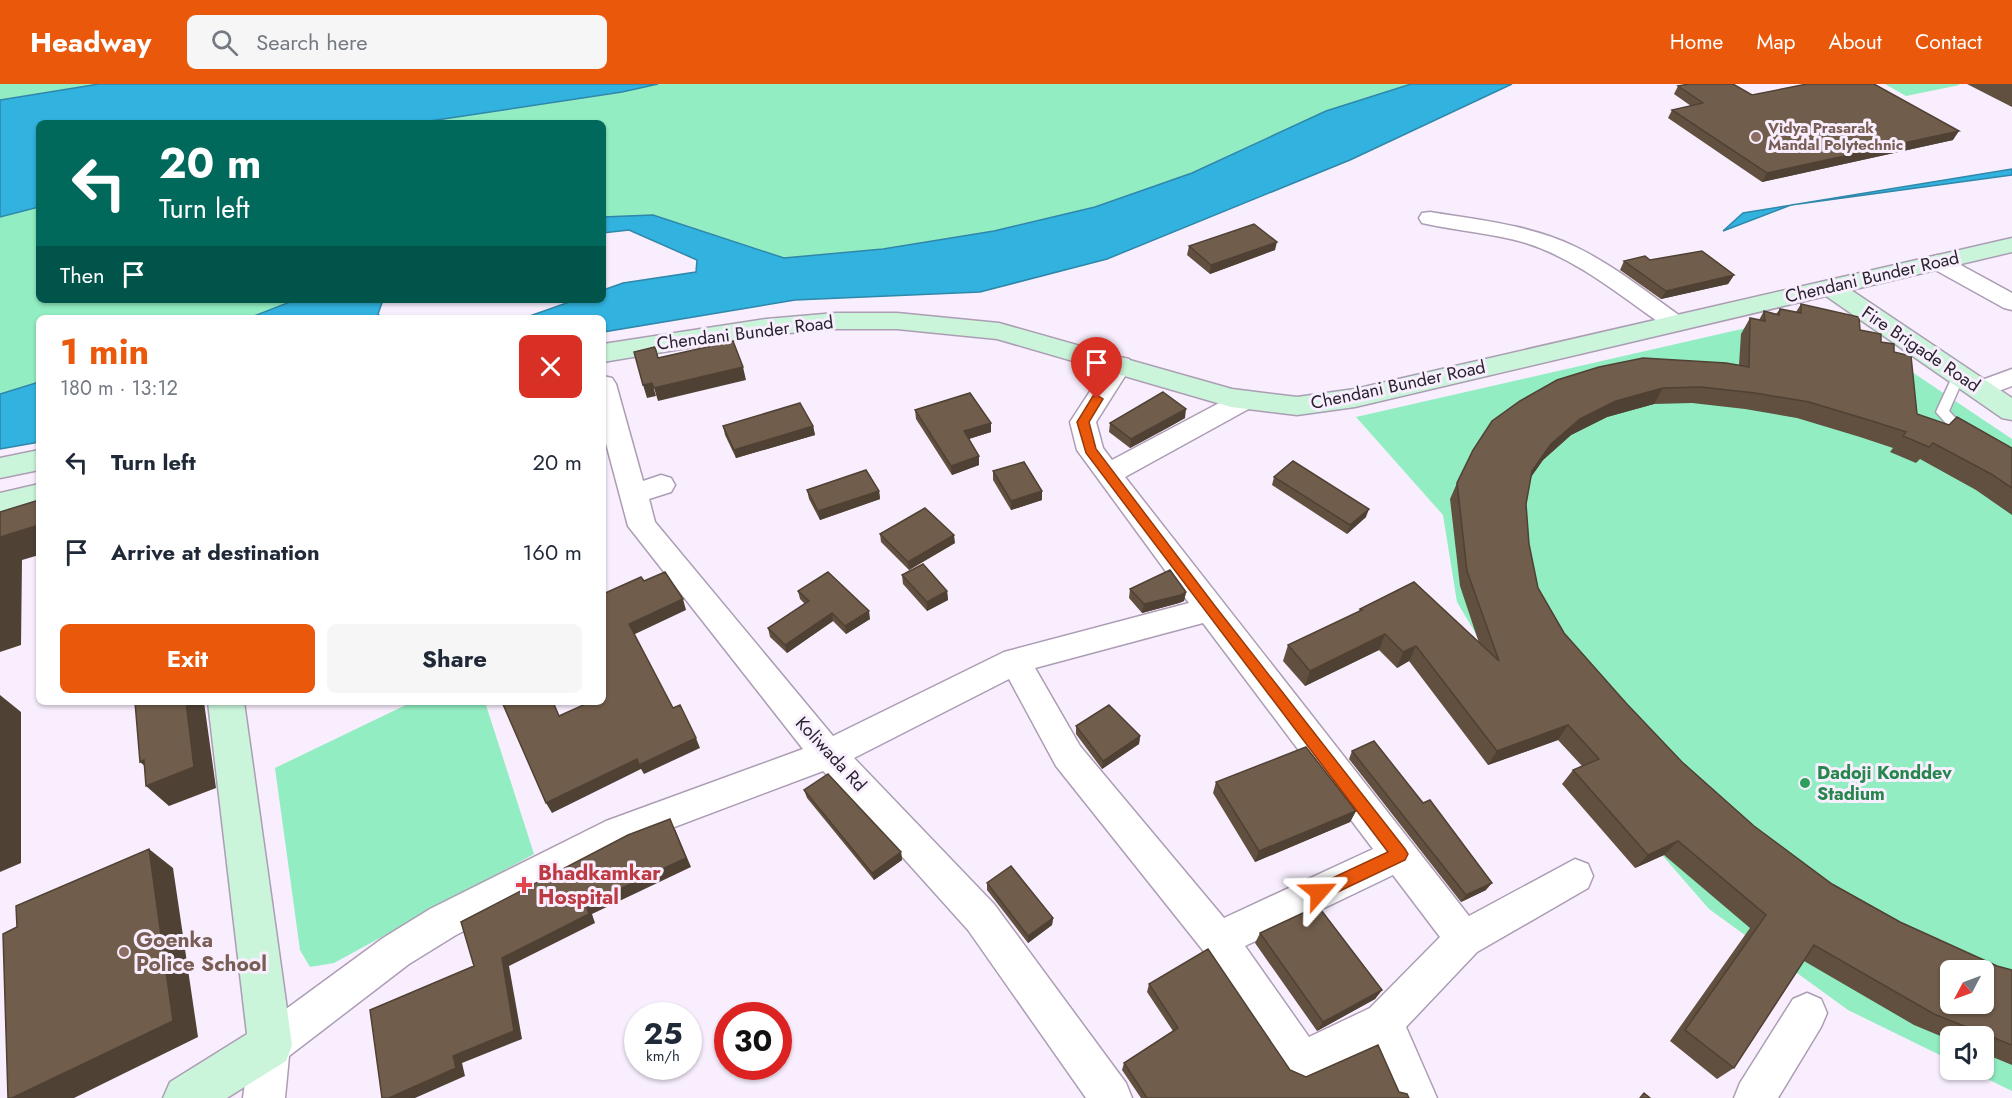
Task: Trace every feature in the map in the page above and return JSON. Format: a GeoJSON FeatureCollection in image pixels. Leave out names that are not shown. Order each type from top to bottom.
{"type":"FeatureCollection","features":[{"type":"Feature","properties":{"kind":"main road","name":"Chendani Bunder Road"},"geometry":{"type":"LineString","coordinates":[[606,353],[766,327],[836,321],[897,321],[999,331],[1231,398],[1297,405],[1355,398],[2012,245]]}},
{"type":"Feature","properties":{"kind":"main road","name":"Fire Brigade Road"},"geometry":{"type":"LineString","coordinates":[[1829,287],[2012,411]]}},
{"type":"Feature","properties":{"kind":"main road"},"geometry":{"type":"LineString","coordinates":[[0,468],[36,461]]}},
{"type":"Feature","properties":{"kind":"main road"},"geometry":{"type":"LineString","coordinates":[[0,487],[36,479]]}},
{"type":"Feature","properties":{"kind":"main road"},"geometry":{"type":"LineString","coordinates":[[0,504],[36,496]]}},
{"type":"Feature","properties":{"kind":"main road"},"geometry":{"type":"LineString","coordinates":[[186,1098],[270,1045],[226,705]]}},
{"type":"Feature","properties":{"kind":"street"},"geometry":{"type":"LineString","coordinates":[[1430,218],[1495,229],[1548,244],[1590,265],[1675,323]]}},
{"type":"Feature","properties":{"kind":"street"},"geometry":{"type":"LineString","coordinates":[[1938,262],[2012,303]]}},
{"type":"Feature","properties":{"kind":"street"},"geometry":{"type":"LineString","coordinates":[[2012,274],[2003,279],[2004,283],[2012,288]]}},
{"type":"Feature","properties":{"kind":"street"},"geometry":{"type":"LineString","coordinates":[[1120,365],[1083,422],[1090,450],[1464,939]]}},
{"type":"Feature","properties":{"kind":"street"},"geometry":{"type":"LineString","coordinates":[[1970,382],[2012,377]]}},
{"type":"Feature","properties":{"kind":"street","name":"Koliwada Rd"},"geometry":{"type":"LineString","coordinates":[[606,391],[646,489],[642,526],[828,755],[857,782],[981,917],[1099,1094]]}},
{"type":"Feature","properties":{"kind":"street"},"geometry":{"type":"LineString","coordinates":[[1108,474],[1245,400]]}},
{"type":"Feature","properties":{"kind":"street"},"geometry":{"type":"LineString","coordinates":[[264,1098],[270,1045],[396,951],[454,916],[619,832],[749,782],[828,755],[1015,662],[1210,609]]}},
{"type":"Feature","properties":{"kind":"street"},"geometry":{"type":"LineString","coordinates":[[1015,662],[1068,756],[1218,940],[1302,1062],[1383,1022],[1464,939],[1575,876]]}},
{"type":"Feature","properties":{"kind":"street"},"geometry":{"type":"LineString","coordinates":[[1218,940],[1400,854]]}},
{"type":"Feature","properties":{"kind":"street"},"geometry":{"type":"LineString","coordinates":[[1755,1098],[1807,1013]]}},
{"type":"Feature","properties":{"kind":"street"},"geometry":{"type":"LineString","coordinates":[[1383,1022],[1416,1098]]}},
{"type":"Feature","properties":{"kind":"lane"},"geometry":{"type":"LineString","coordinates":[[1956,426],[1942,412],[1970,382]]}},
{"type":"Feature","properties":{"kind":"green space"},"geometry":{"type":"Polygon","coordinates":[[[0,84],[99,84],[0,100],[0,84]]]}},
{"type":"Feature","properties":{"kind":"green space"},"geometry":{"type":"Polygon","coordinates":[[[658,84],[1411,84],[1326,111],[1191,173],[1095,207],[994,231],[883,249],[784,258],[653,215],[606,217],[606,120],[437,120],[622,92],[658,84]]]}},
{"type":"Feature","properties":{"kind":"green space"},"geometry":{"type":"Polygon","coordinates":[[[1885,84],[1958,84],[1960,85],[1906,96],[1885,84]]]}},
{"type":"Feature","properties":{"kind":"green space"},"geometry":{"type":"Polygon","coordinates":[[[36,208],[36,303],[287,303],[257,315],[36,315],[36,383],[0,394],[0,217],[36,208]]]}},
{"type":"Feature","properties":{"kind":"green space","name":"Dadoji Konddev Stadium"},"geometry":{"type":"Polygon","coordinates":[[[1821,311],[2012,439],[2012,1091],[1989,1080],[1994,1080],[1994,1026],[1940,1026],[1940,1055],[1848,1010],[1709,909],[1489,656],[1457,602],[1443,515],[1356,417],[1821,311]]]}},
{"type":"Feature","properties":{"kind":"green space"},"geometry":{"type":"Polygon","coordinates":[[[406,705],[486,705],[534,854],[334,963],[310,967],[300,950],[275,768],[406,705]]]}},
{"type":"Feature","properties":{"kind":"water"},"geometry":{"type":"Polygon","coordinates":[[[99,84],[658,84],[622,92],[437,120],[36,120],[36,208],[0,217],[0,100],[99,84]]]}},
{"type":"Feature","properties":{"kind":"water"},"geometry":{"type":"Polygon","coordinates":[[[1411,84],[1512,84],[1350,160],[1107,259],[980,292],[795,300],[606,332],[606,315],[532,315],[566,303],[606,303],[606,289],[623,283],[696,272],[697,260],[629,230],[606,233],[606,217],[653,215],[784,258],[883,249],[994,231],[1095,207],[1192,173],[1326,111],[1411,84]]]}},
{"type":"Feature","properties":{"kind":"water"},"geometry":{"type":"Polygon","coordinates":[[[2012,169],[2012,175],[1796,204],[2012,169]]]}},
{"type":"Feature","properties":{"kind":"water"},"geometry":{"type":"Polygon","coordinates":[[[1790,205],[1723,231],[1743,213],[1790,205]]]}},
{"type":"Feature","properties":{"kind":"water"},"geometry":{"type":"Polygon","coordinates":[[[287,303],[382,303],[379,315],[257,315],[287,303]]]}},
{"type":"Feature","properties":{"kind":"water"},"geometry":{"type":"Polygon","coordinates":[[[36,383],[36,443],[0,449],[0,394],[36,383]]]}},
{"type":"Feature","properties":{"kind":"building"},"geometry":{"type":"Polygon","coordinates":[[[1733,84],[1752,95],[1807,84],[1874,84],[1959,131],[1767,173],[1672,110],[1703,103],[1678,86],[1733,84]]]}},
{"type":"Feature","properties":{"kind":"building"},"geometry":{"type":"Polygon","coordinates":[[[1254,224],[1277,242],[1211,265],[1189,246],[1254,224]]]}},
{"type":"Feature","properties":{"kind":"building"},"geometry":{"type":"Polygon","coordinates":[[[1702,251],[1734,275],[1666,291],[1624,261],[1645,256],[1650,260],[1702,251]]]}},
{"type":"Feature","properties":{"kind":"building"},"geometry":{"type":"Polygon","coordinates":[[[1801,304],[1859,317],[1860,330],[1881,334],[1881,342],[1894,344],[1894,352],[1911,356],[1917,414],[1949,425],[1957,417],[2012,448],[2012,488],[1933,443],[1929,447],[1903,436],[1906,432],[1809,402],[1701,387],[1663,388],[1616,401],[1580,419],[1551,444],[1532,471],[1526,504],[1529,544],[1538,588],[1564,633],[1626,703],[1682,762],[1754,826],[1832,884],[1900,922],[1984,960],[1940,960],[1940,1014],[1994,1014],[1994,965],[2012,970],[2012,1045],[1994,1038],[1994,1026],[1964,1026],[1934,1014],[1814,945],[1734,1068],[1685,1030],[1766,915],[1678,841],[1648,855],[1573,770],[1599,759],[1568,725],[1497,751],[1416,646],[1403,652],[1385,634],[1310,671],[1288,645],[1414,582],[1499,661],[1467,571],[1457,483],[1473,450],[1492,421],[1520,401],[1557,380],[1599,367],[1643,358],[1726,363],[1749,367],[1750,318],[1765,321],[1764,311],[1779,315],[1780,309],[1801,313],[1801,304]]]}},
{"type":"Feature","properties":{"kind":"building"},"geometry":{"type":"Polygon","coordinates":[[[733,341],[743,367],[654,388],[652,383],[643,385],[634,352],[655,347],[658,358],[733,341]]]}},
{"type":"Feature","properties":{"kind":"building"},"geometry":{"type":"Polygon","coordinates":[[[1163,392],[1186,409],[1131,439],[1110,423],[1163,392]]]}},
{"type":"Feature","properties":{"kind":"building"},"geometry":{"type":"Polygon","coordinates":[[[970,393],[991,423],[964,431],[979,456],[951,466],[915,410],[970,393]]]}},
{"type":"Feature","properties":{"kind":"building"},"geometry":{"type":"Polygon","coordinates":[[[800,403],[813,426],[734,450],[723,426],[800,403]]]}},
{"type":"Feature","properties":{"kind":"building"},"geometry":{"type":"Polygon","coordinates":[[[1293,461],[1369,509],[1350,525],[1274,477],[1293,461]]]}},
{"type":"Feature","properties":{"kind":"building"},"geometry":{"type":"Polygon","coordinates":[[[1024,462],[1042,491],[1011,501],[993,471],[1024,462]]]}},
{"type":"Feature","properties":{"kind":"building"},"geometry":{"type":"Polygon","coordinates":[[[866,470],[879,491],[818,511],[807,490],[866,470]]]}},
{"type":"Feature","properties":{"kind":"building"},"geometry":{"type":"Polygon","coordinates":[[[36,501],[36,526],[0,537],[0,512],[36,501]]]}},
{"type":"Feature","properties":{"kind":"building"},"geometry":{"type":"Polygon","coordinates":[[[925,508],[954,535],[908,562],[880,534],[925,508]]]}},
{"type":"Feature","properties":{"kind":"building"},"geometry":{"type":"Polygon","coordinates":[[[923,564],[947,591],[927,602],[902,575],[923,564]]]}},
{"type":"Feature","properties":{"kind":"building"},"geometry":{"type":"Polygon","coordinates":[[[1170,570],[1186,592],[1181,595],[1144,604],[1130,589],[1170,570]]]}},
{"type":"Feature","properties":{"kind":"building"},"geometry":{"type":"Polygon","coordinates":[[[665,572],[683,599],[629,624],[673,708],[680,705],[696,738],[639,765],[637,759],[546,803],[503,705],[554,705],[559,716],[583,705],[606,705],[606,593],[641,577],[644,581],[665,572]]]}},
{"type":"Feature","properties":{"kind":"building"},"geometry":{"type":"Polygon","coordinates":[[[828,572],[869,611],[845,626],[832,613],[785,645],[768,628],[809,601],[798,591],[828,572]]]}},
{"type":"Feature","properties":{"kind":"building"},"geometry":{"type":"Polygon","coordinates":[[[135,705],[186,705],[194,767],[146,786],[144,760],[140,762],[135,705]]]}},
{"type":"Feature","properties":{"kind":"building"},"geometry":{"type":"Polygon","coordinates":[[[1109,705],[1140,736],[1103,761],[1076,726],[1109,705]]]}},
{"type":"Feature","properties":{"kind":"building"},"geometry":{"type":"Polygon","coordinates":[[[1374,741],[1423,803],[1430,800],[1492,883],[1466,895],[1352,751],[1374,741]]]}},
{"type":"Feature","properties":{"kind":"building"},"geometry":{"type":"Polygon","coordinates":[[[1306,747],[1356,811],[1259,851],[1216,782],[1306,747]]]}},
{"type":"Feature","properties":{"kind":"building"},"geometry":{"type":"Polygon","coordinates":[[[828,774],[901,852],[872,873],[804,790],[828,774]]]}},
{"type":"Feature","properties":{"kind":"building"},"geometry":{"type":"Polygon","coordinates":[[[670,819],[686,858],[586,905],[589,914],[502,958],[514,1031],[453,1056],[456,1068],[389,1098],[382,1098],[370,1010],[474,966],[461,922],[628,835],[670,819]]]}},
{"type":"Feature","properties":{"kind":"building"},"geometry":{"type":"Polygon","coordinates":[[[149,849],[173,1021],[8,1098],[3,934],[17,927],[16,906],[149,849]]]}},
{"type":"Feature","properties":{"kind":"building"},"geometry":{"type":"Polygon","coordinates":[[[1011,866],[1053,918],[1028,936],[987,883],[1011,866]]]}},
{"type":"Feature","properties":{"kind":"building"},"geometry":{"type":"Polygon","coordinates":[[[1318,906],[1382,990],[1323,1022],[1260,933],[1318,906]]]}},
{"type":"Feature","properties":{"kind":"building"},"geometry":{"type":"Polygon","coordinates":[[[1208,949],[1290,1070],[1306,1077],[1378,1045],[1399,1092],[1407,1094],[1409,1098],[1147,1098],[1124,1063],[1178,1028],[1149,984],[1208,949]]]}},
{"type":"Feature","properties":{"kind":"building"},"geometry":{"type":"Polygon","coordinates":[[[1644,1093],[1650,1098],[1640,1098],[1644,1093]]]}},
{"type":"Feature","properties":{"kind":"place","name":"Vidya Prasarak Mandal Polytechnic"},"geometry":{"type":"Point","coordinates":[1756,137]}},
{"type":"Feature","properties":{"kind":"place","name":"Dadoji Konddev Stadium"},"geometry":{"type":"Point","coordinates":[1805,783]}},
{"type":"Feature","properties":{"kind":"place","name":"Bhadkamkar Hospital"},"geometry":{"type":"Point","coordinates":[524,885]}},
{"type":"Feature","properties":{"kind":"place","name":"Goenka Police School"},"geometry":{"type":"Point","coordinates":[124,952]}},
{"type":"Feature","properties":{"kind":"route"},"geometry":{"type":"LineString","coordinates":[[1097,399],[1083,422],[1090,450],[1400,854],[1319,892]]}}]}
